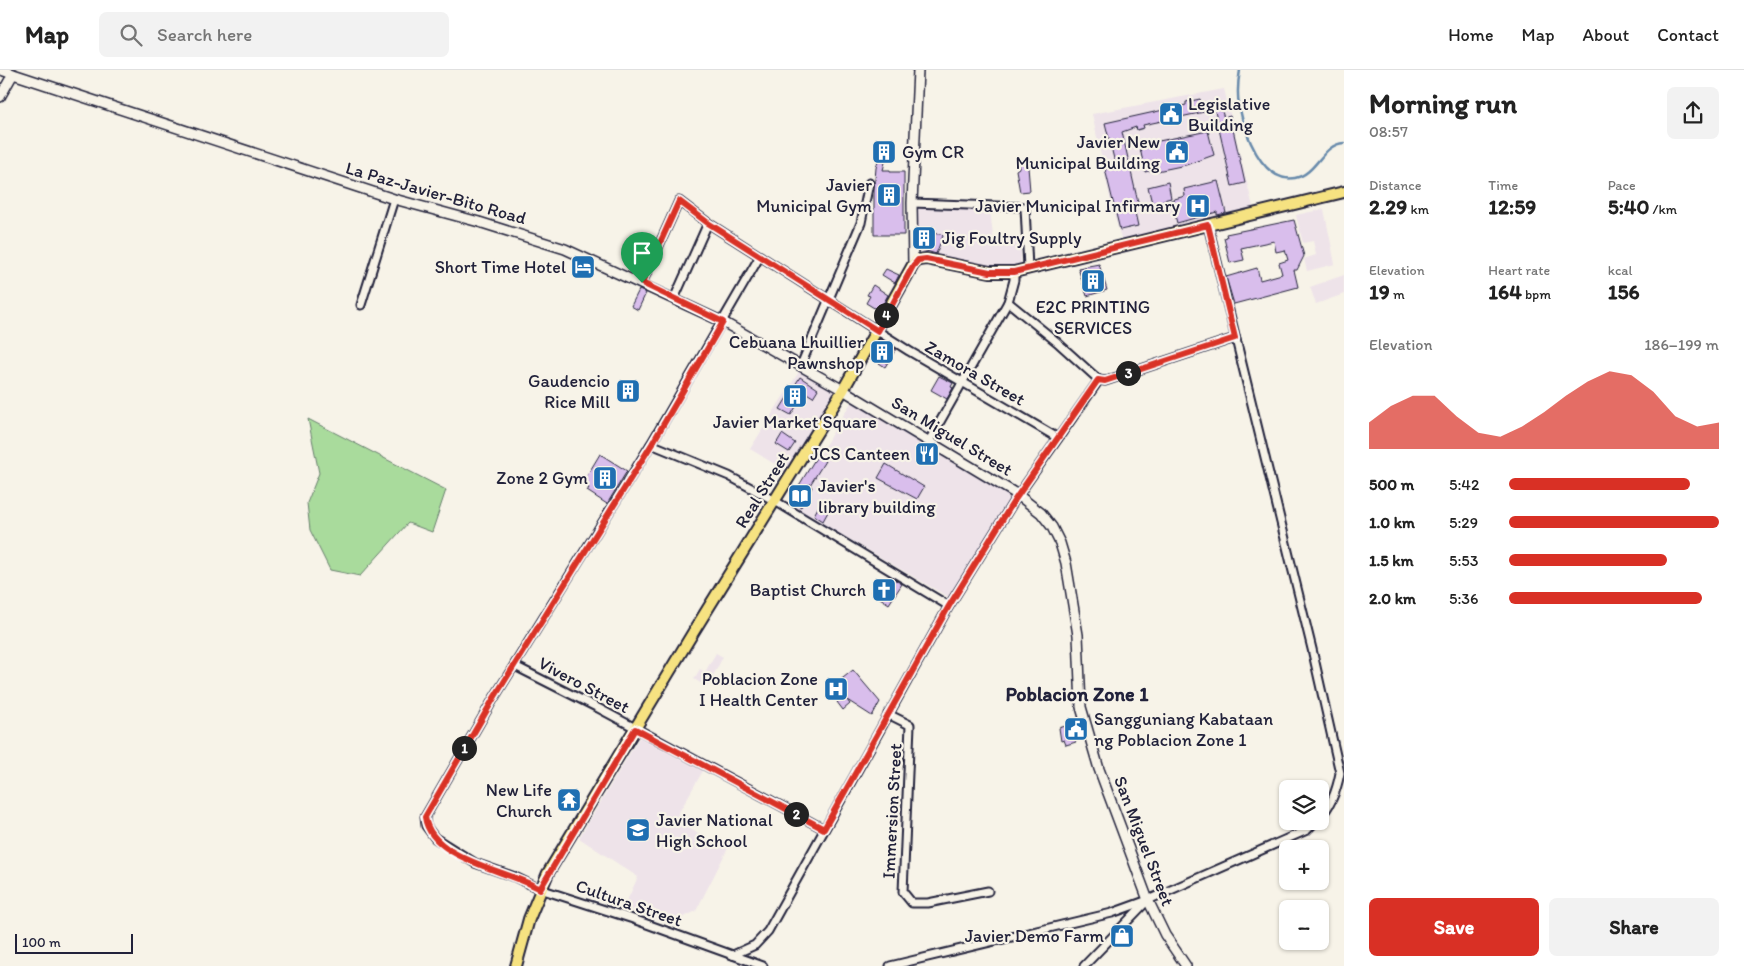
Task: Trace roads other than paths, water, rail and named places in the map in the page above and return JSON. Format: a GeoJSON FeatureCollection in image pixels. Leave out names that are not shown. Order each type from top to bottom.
{"type":"FeatureCollection","features":[{"type":"Feature","properties":{"kind":"main road"},"geometry":{"type":"LineString","coordinates":[[913,266],[918,260],[926,259],[990,272],[1014,272],[1344,192]]}},
{"type":"Feature","properties":{"kind":"main road","name":"Real Street"},"geometry":{"type":"LineString","coordinates":[[516,966],[529,919],[540,889],[635,729],[878,331],[913,266]]}},
{"type":"Feature","properties":{"kind":"street","name":"La Paz-Javier-Bito Road"},"geometry":{"type":"LineString","coordinates":[[1,70],[394,199],[479,222],[565,249],[723,322],[842,390]]}},
{"type":"Feature","properties":{"kind":"street"},"geometry":{"type":"LineString","coordinates":[[913,266],[912,203],[918,70]]}},
{"type":"Feature","properties":{"kind":"street"},"geometry":{"type":"LineString","coordinates":[[0,97],[13,74]]}},
{"type":"Feature","properties":{"kind":"street"},"geometry":{"type":"LineString","coordinates":[[801,365],[861,223],[869,183]]}},
{"type":"Feature","properties":{"kind":"street"},"geometry":{"type":"LineString","coordinates":[[362,305],[394,199]]}},
{"type":"Feature","properties":{"kind":"street"},"geometry":{"type":"LineString","coordinates":[[642,283],[679,201],[708,223],[829,300]]}},
{"type":"Feature","properties":{"kind":"street"},"geometry":{"type":"LineString","coordinates":[[912,203],[1025,207],[1028,268]]}},
{"type":"Feature","properties":{"kind":"street"},"geometry":{"type":"LineString","coordinates":[[674,299],[708,223]]}},
{"type":"Feature","properties":{"kind":"street"},"geometry":{"type":"LineString","coordinates":[[1208,225],[1312,649],[1340,773],[1337,790],[1329,806]]}},
{"type":"Feature","properties":{"kind":"street"},"geometry":{"type":"LineString","coordinates":[[515,666],[652,444],[760,256]]}},
{"type":"Feature","properties":{"kind":"street"},"geometry":{"type":"LineString","coordinates":[[929,441],[1008,302],[1014,280],[1014,272]]}},
{"type":"Feature","properties":{"kind":"street","name":"Zamora Street"},"geometry":{"type":"LineString","coordinates":[[829,300],[962,382],[1058,438]]}},
{"type":"Feature","properties":{"kind":"street"},"geometry":{"type":"LineString","coordinates":[[1008,302],[1057,342],[1098,380],[1105,381],[1235,338]]}},
{"type":"Feature","properties":{"kind":"street"},"geometry":{"type":"LineString","coordinates":[[733,955],[755,945],[768,931],[949,606],[1018,495],[1098,380]]}},
{"type":"Feature","properties":{"kind":"street","name":"San Miguel Street"},"geometry":{"type":"LineString","coordinates":[[842,390],[1018,495],[1041,513],[1052,527],[1060,543],[1066,563],[1078,635],[1081,707],[1098,769],[1148,900],[1165,935],[1186,966]]}},
{"type":"Feature","properties":{"kind":"street"},"geometry":{"type":"LineString","coordinates":[[652,444],[730,476],[949,606]]}},
{"type":"Feature","properties":{"kind":"street","name":"Vivero Street"},"geometry":{"type":"LineString","coordinates":[[515,666],[598,708],[824,829]]}},
{"type":"Feature","properties":{"kind":"street","name":"Cultura Street"},"geometry":{"type":"LineString","coordinates":[[515,666],[429,807],[425,817],[426,826],[435,838],[475,863],[540,889],[633,919],[763,966]]}},
{"type":"Feature","properties":{"kind":"street","name":"Immersion Street"},"geometry":{"type":"LineString","coordinates":[[888,714],[910,725],[903,892],[912,903],[928,903],[988,892]]}},
{"type":"Feature","properties":{"kind":"street"},"geometry":{"type":"LineString","coordinates":[[890,966],[1112,913],[1148,900],[1307,830]]}},
{"type":"Feature","properties":{"kind":"street"},"geometry":{"type":"LineString","coordinates":[[1084,966],[1148,900]]}},
{"type":"Feature","properties":{"kind":"waterway"},"geometry":{"type":"LineString","coordinates":[[1240,70],[1238,101],[1241,116],[1256,153],[1273,173],[1283,178],[1295,178],[1303,175],[1330,148],[1344,143]]}},
{"type":"Feature","properties":{"kind":"place","name":"Legislative Building"},"geometry":{"type":"Point","coordinates":[1171,114]}},
{"type":"Feature","properties":{"kind":"place","name":"Gym CR"},"geometry":{"type":"Point","coordinates":[884,152]}},
{"type":"Feature","properties":{"kind":"place","name":"Javier New Municipal Building"},"geometry":{"type":"Point","coordinates":[1177,152]}},
{"type":"Feature","properties":{"kind":"place","name":"Javier Municipal Gym"},"geometry":{"type":"Point","coordinates":[889,195]}},
{"type":"Feature","properties":{"kind":"place","name":"Javier Municipal Infirmary"},"geometry":{"type":"Point","coordinates":[1198,206]}},
{"type":"Feature","properties":{"kind":"place","name":"Jig Foultry Supply"},"geometry":{"type":"Point","coordinates":[924,238]}},
{"type":"Feature","properties":{"kind":"place","name":"Short Time Hotel"},"geometry":{"type":"Point","coordinates":[583,267]}},
{"type":"Feature","properties":{"kind":"place","name":"E2C PRINTING SERVICES"},"geometry":{"type":"Point","coordinates":[1093,281]}},
{"type":"Feature","properties":{"kind":"place","name":"Cebuana Lhuillier Pawnshop"},"geometry":{"type":"Point","coordinates":[882,352]}},
{"type":"Feature","properties":{"kind":"place","name":"Gaudencio Rice Mill"},"geometry":{"type":"Point","coordinates":[628,391]}},
{"type":"Feature","properties":{"kind":"place","name":"Javier Market Square"},"geometry":{"type":"Point","coordinates":[795,396]}},
{"type":"Feature","properties":{"kind":"place","name":"JCS Canteen"},"geometry":{"type":"Point","coordinates":[927,454]}},
{"type":"Feature","properties":{"kind":"place","name":"Zone 2 Gym"},"geometry":{"type":"Point","coordinates":[605,478]}},
{"type":"Feature","properties":{"kind":"place","name":"Javier's library building"},"geometry":{"type":"Point","coordinates":[800,496]}},
{"type":"Feature","properties":{"kind":"place","name":"Baptist Church"},"geometry":{"type":"Point","coordinates":[884,590]}},
{"type":"Feature","properties":{"kind":"place","name":"Poblacion Zone I Health Center"},"geometry":{"type":"Point","coordinates":[836,689]}},
{"type":"Feature","properties":{"kind":"place","name":"Sangguniang Kabataan ng Poblacion Zone 1"},"geometry":{"type":"Point","coordinates":[1076,729]}},
{"type":"Feature","properties":{"kind":"place","name":"New Life Church"},"geometry":{"type":"Point","coordinates":[569,800]}},
{"type":"Feature","properties":{"kind":"place","name":"Javier National High School"},"geometry":{"type":"Point","coordinates":[638,830]}},
{"type":"Feature","properties":{"kind":"place","name":"Javier Demo Farm"},"geometry":{"type":"Point","coordinates":[1122,936]}},
{"type":"Feature","properties":{"kind":"district","name":"Poblacion Zone 1"},"geometry":{"type":"Point","coordinates":[1077,694]}}]}
